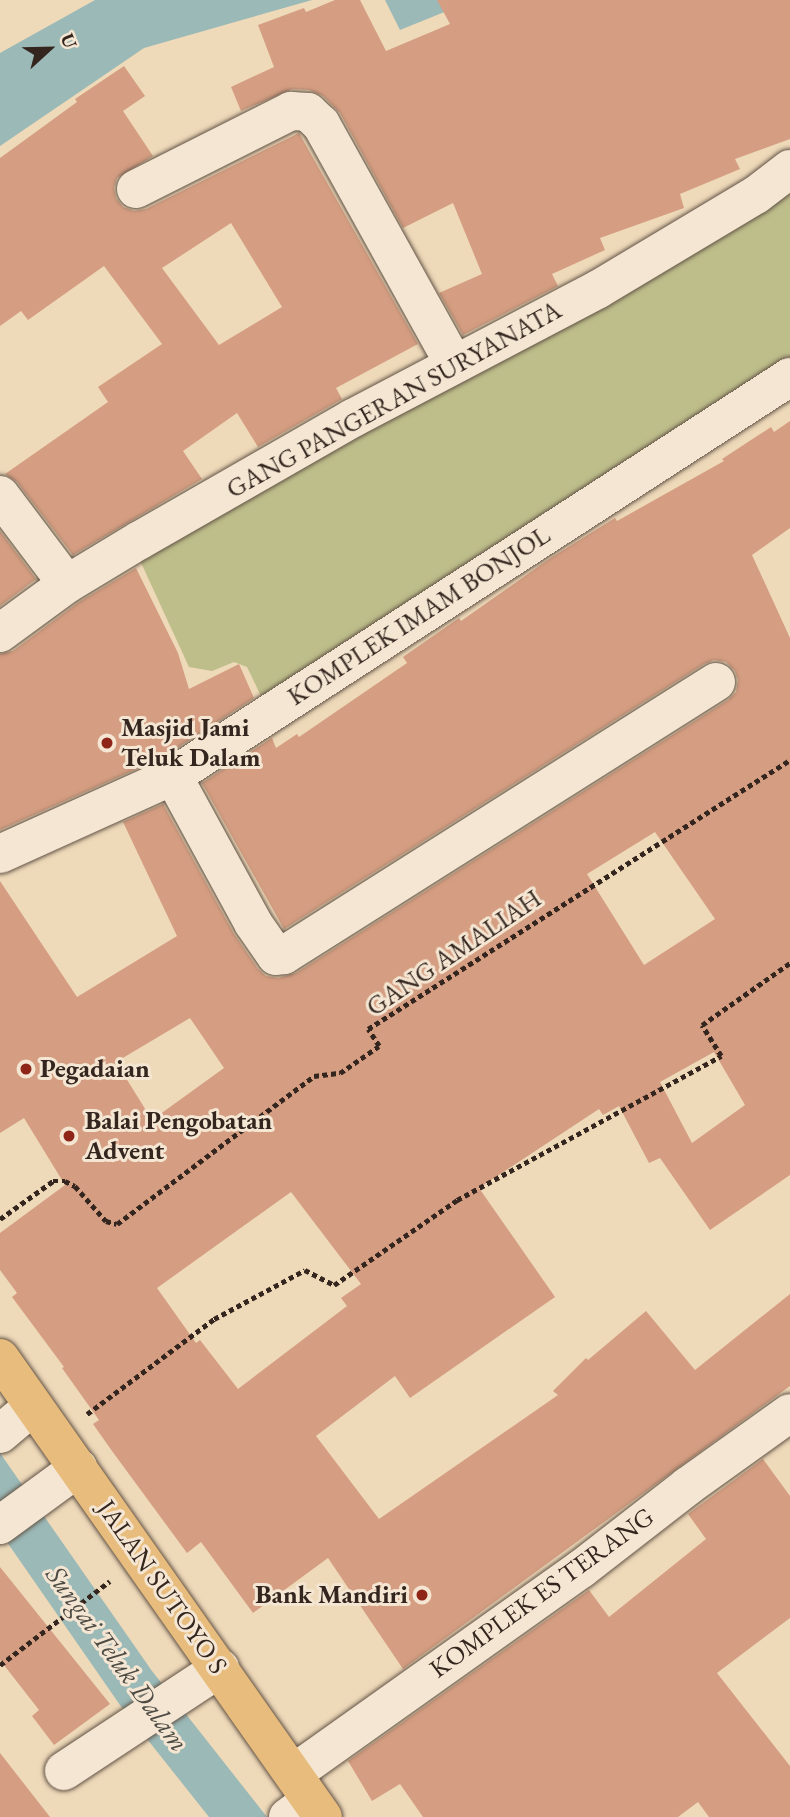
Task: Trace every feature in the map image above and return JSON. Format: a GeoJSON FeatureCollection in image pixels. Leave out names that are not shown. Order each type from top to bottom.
{"type":"FeatureCollection","features":[{"type":"Feature","properties":{"kind":"highway","name":"JALAN SUTOYO S"},"geometry":{"type":"LineString","coordinates":[[1,1361],[220,1668],[304,1802]]}},
{"type":"Feature","properties":{"kind":"street"},"geometry":{"type":"LineString","coordinates":[[136,188],[291,111],[309,112],[321,124],[454,364]]}},
{"type":"Feature","properties":{"kind":"street","name":"GANG PANGERAN SURYANATA"},"geometry":{"type":"LineString","coordinates":[[0,633],[67,584],[353,418],[597,290],[756,195],[790,169]]}},
{"type":"Feature","properties":{"kind":"street","name":"KOMPLEK IMAM BONJOL"},"geometry":{"type":"LineString","coordinates":[[0,854],[173,776],[790,377]]}},
{"type":"Feature","properties":{"kind":"street"},"geometry":{"type":"LineString","coordinates":[[0,495],[67,584]]}},
{"type":"Feature","properties":{"kind":"street"},"geometry":{"type":"LineString","coordinates":[[173,776],[253,923],[276,956],[284,955],[716,681]]}},
{"type":"Feature","properties":{"kind":"street"},"geometry":{"type":"LineString","coordinates":[[0,1434],[33,1406]]}},
{"type":"Feature","properties":{"kind":"street","name":"KOMPLEK ES TERANG"},"geometry":{"type":"LineString","coordinates":[[304,1802],[581,1569],[688,1486],[790,1413]]}},
{"type":"Feature","properties":{"kind":"street"},"geometry":{"type":"LineString","coordinates":[[0,1525],[46,1494],[78,1468]]}},
{"type":"Feature","properties":{"kind":"street"},"geometry":{"type":"LineString","coordinates":[[64,1771],[220,1668]]}},
{"type":"Feature","properties":{"kind":"path","name":"GANG AMALIAH"},"geometry":{"type":"LineString","coordinates":[[0,1219],[53,1181],[65,1181],[75,1186],[106,1221],[117,1224],[314,1076],[340,1073],[379,1046],[368,1029],[790,760]]}},
{"type":"Feature","properties":{"kind":"path"},"geometry":{"type":"LineString","coordinates":[[56,1437],[214,1319],[305,1270],[334,1285],[457,1200],[721,1056],[702,1025],[790,963]]}},
{"type":"Feature","properties":{"kind":"path"},"geometry":{"type":"LineString","coordinates":[[0,1665],[103,1587]]}},
{"type":"Feature","properties":{"kind":"green space"},"geometry":{"type":"Polygon","coordinates":[[[790,185],[790,364],[284,690],[261,696],[247,667],[234,662],[212,671],[189,667],[137,554],[790,185]]]}},
{"type":"Feature","properties":{"kind":"water"},"geometry":{"type":"Polygon","coordinates":[[[95,0],[312,0],[144,48],[0,146],[0,53],[95,0]]]}},
{"type":"Feature","properties":{"kind":"water"},"geometry":{"type":"Polygon","coordinates":[[[385,0],[474,0],[400,30],[385,0]]]}},
{"type":"Feature","properties":{"kind":"water","name":"Sungai Teluk Dalam"},"geometry":{"type":"Polygon","coordinates":[[[0,1453],[152,1671],[267,1817],[209,1817],[120,1705],[0,1532],[0,1453]]]}},
{"type":"Feature","properties":{"kind":"building"},"geometry":{"type":"Polygon","coordinates":[[[335,0],[360,0],[386,51],[450,24],[437,0],[790,0],[790,139],[735,159],[740,169],[680,194],[684,208],[600,238],[605,250],[552,274],[558,286],[463,335],[439,293],[482,274],[453,203],[403,228],[340,113],[323,96],[309,90],[292,89],[241,111],[231,87],[274,67],[258,25],[304,8],[306,12],[335,0]]]}},
{"type":"Feature","properties":{"kind":"building"},"geometry":{"type":"Polygon","coordinates":[[[124,66],[145,96],[123,111],[153,156],[117,178],[114,188],[116,198],[123,207],[134,211],[146,209],[299,133],[418,344],[336,388],[342,399],[258,447],[237,413],[183,451],[202,479],[73,555],[17,482],[5,474],[108,402],[98,387],[162,344],[104,266],[28,320],[21,311],[0,326],[0,158],[77,102],[75,99],[124,66]],[[231,223],[162,268],[219,345],[282,307],[231,223]]]}},
{"type":"Feature","properties":{"kind":"building"},"geometry":{"type":"Polygon","coordinates":[[[790,421],[790,528],[752,555],[790,638],[790,1175],[710,1230],[660,1158],[649,1163],[619,1106],[603,1115],[599,1109],[479,1188],[555,1297],[410,1398],[395,1376],[316,1436],[379,1519],[558,1395],[553,1391],[586,1358],[588,1360],[646,1311],[695,1370],[790,1294],[790,1386],[403,1669],[328,1558],[253,1613],[201,1542],[187,1553],[93,1424],[99,1420],[12,1297],[17,1293],[0,1270],[0,1233],[65,1185],[24,1118],[0,1133],[0,881],[77,997],[177,936],[123,822],[163,804],[234,934],[258,969],[266,976],[278,978],[296,973],[728,700],[736,692],[738,680],[735,671],[726,662],[714,660],[704,664],[284,929],[202,783],[272,738],[276,748],[297,734],[299,737],[407,663],[403,657],[459,618],[461,621],[549,559],[615,518],[617,521],[724,461],[722,459],[771,427],[774,432],[790,421]],[[655,832],[587,874],[644,965],[715,919],[655,832]],[[190,1018],[116,1062],[152,1120],[224,1068],[190,1018]],[[714,1052],[660,1082],[692,1143],[745,1105],[714,1052]],[[291,1192],[157,1288],[196,1343],[200,1340],[238,1389],[347,1306],[341,1298],[361,1284],[291,1192]]]}},
{"type":"Feature","properties":{"kind":"building"},"geometry":{"type":"Polygon","coordinates":[[[0,531],[36,579],[0,606],[0,531]]]}},
{"type":"Feature","properties":{"kind":"building","name":"Masjid Jami Teluk Dalam"},"geometry":{"type":"Polygon","coordinates":[[[136,568],[178,653],[189,689],[239,664],[254,698],[163,757],[0,830],[0,654],[13,651],[79,602],[136,568]]]}},
{"type":"Feature","properties":{"kind":"building"},"geometry":{"type":"Polygon","coordinates":[[[763,1459],[790,1496],[790,1618],[717,1673],[790,1766],[790,1817],[709,1817],[698,1802],[678,1817],[423,1817],[400,1784],[372,1801],[348,1761],[589,1590],[609,1617],[706,1539],[688,1514],[763,1459]]]}},
{"type":"Feature","properties":{"kind":"building"},"geometry":{"type":"Polygon","coordinates":[[[0,1567],[110,1704],[54,1745],[32,1716],[39,1710],[0,1660],[0,1567]]]}},
{"type":"Feature","properties":{"kind":"building"},"geometry":{"type":"Polygon","coordinates":[[[0,1753],[50,1817],[0,1817],[0,1753]]]}},
{"type":"Feature","properties":{"kind":"place","name":"Masjid Jami Teluk Dalam"},"geometry":{"type":"Point","coordinates":[107,743]}},
{"type":"Feature","properties":{"kind":"place","name":"Pegadaian"},"geometry":{"type":"Point","coordinates":[26,1069]}},
{"type":"Feature","properties":{"kind":"place","name":"Balai Pengobatan Advent"},"geometry":{"type":"Point","coordinates":[69,1136]}},
{"type":"Feature","properties":{"kind":"place","name":"Bank Mandiri"},"geometry":{"type":"Point","coordinates":[422,1595]}}]}
